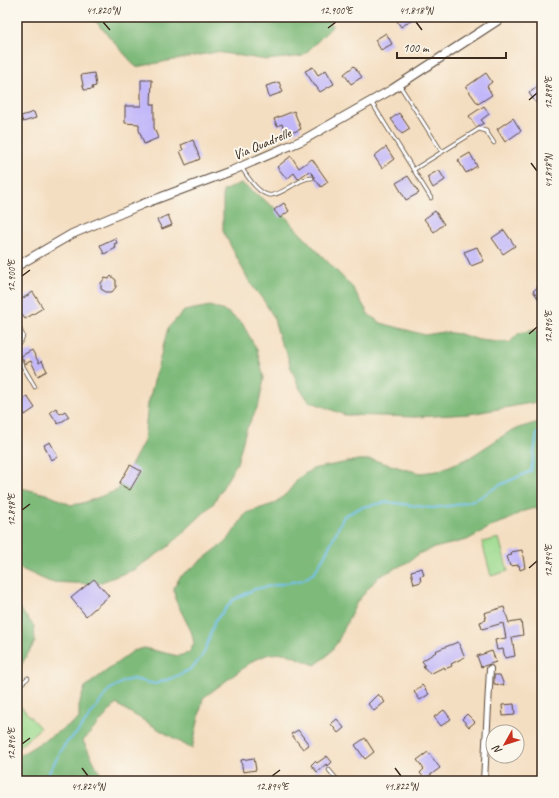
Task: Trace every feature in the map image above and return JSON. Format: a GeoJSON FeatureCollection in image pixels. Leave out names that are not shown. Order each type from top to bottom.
{"type":"FeatureCollection","features":[{"type":"Feature","properties":{"kind":"street","name":"Via Quadrelle"},"geometry":{"type":"LineString","coordinates":[[17,266],[72,234],[241,167],[303,140],[399,85],[503,17]]}},
{"type":"Feature","properties":{"kind":"street"},"geometry":{"type":"LineString","coordinates":[[484,781],[490,669]]}},
{"type":"Feature","properties":{"kind":"lane"},"geometry":{"type":"LineString","coordinates":[[399,85],[442,152]]}},
{"type":"Feature","properties":{"kind":"lane"},"geometry":{"type":"LineString","coordinates":[[371,102],[431,198]]}},
{"type":"Feature","properties":{"kind":"lane"},"geometry":{"type":"LineString","coordinates":[[413,170],[479,129],[486,131],[494,143]]}},
{"type":"Feature","properties":{"kind":"lane"},"geometry":{"type":"LineString","coordinates":[[241,167],[258,189],[264,194],[270,196],[304,179],[312,178]]}},
{"type":"Feature","properties":{"kind":"lane"},"geometry":{"type":"LineString","coordinates":[[17,323],[23,336],[21,341],[17,344]]}},
{"type":"Feature","properties":{"kind":"lane"},"geometry":{"type":"LineString","coordinates":[[17,356],[35,387]]}},
{"type":"Feature","properties":{"kind":"lane"},"geometry":{"type":"LineString","coordinates":[[17,687],[28,678]]}},
{"type":"Feature","properties":{"kind":"lane"},"geometry":{"type":"LineString","coordinates":[[329,770],[338,781]]}},
{"type":"Feature","properties":{"kind":"green space"},"geometry":{"type":"Polygon","coordinates":[[[92,17],[329,17],[332,27],[303,56],[267,60],[216,52],[136,67],[92,17]]]}},
{"type":"Feature","properties":{"kind":"green space"},"geometry":{"type":"Polygon","coordinates":[[[241,183],[283,214],[353,288],[369,315],[381,323],[425,335],[443,332],[460,334],[479,340],[509,343],[519,333],[534,330],[542,332],[542,401],[470,414],[416,417],[345,415],[309,401],[300,389],[291,368],[286,351],[281,343],[273,316],[250,283],[223,231],[223,191],[241,183]]]}},
{"type":"Feature","properties":{"kind":"green space"},"geometry":{"type":"Polygon","coordinates":[[[210,306],[227,312],[242,323],[257,350],[264,378],[259,404],[246,430],[237,463],[213,504],[168,547],[133,570],[96,584],[50,582],[17,567],[17,487],[46,494],[71,505],[83,503],[118,490],[144,441],[148,404],[168,328],[184,311],[210,306]]]}},
{"type":"Feature","properties":{"kind":"green space"},"geometry":{"type":"Polygon","coordinates":[[[542,421],[542,511],[536,508],[521,512],[467,540],[420,553],[408,562],[378,577],[357,602],[337,643],[327,656],[315,665],[285,653],[269,654],[254,660],[203,698],[192,749],[116,704],[83,741],[101,775],[107,781],[17,781],[17,757],[79,719],[79,705],[85,687],[133,651],[144,648],[178,656],[189,653],[194,643],[191,631],[175,599],[174,588],[180,577],[228,540],[246,513],[276,503],[288,492],[299,478],[312,469],[358,460],[374,460],[420,473],[437,471],[469,458],[512,430],[542,421]]]}},
{"type":"Feature","properties":{"kind":"green space"},"geometry":{"type":"Polygon","coordinates":[[[499,538],[508,571],[491,576],[482,542],[499,538]]]}},
{"type":"Feature","properties":{"kind":"green space"},"geometry":{"type":"Polygon","coordinates":[[[17,606],[34,626],[35,642],[17,670],[17,606]]]}},
{"type":"Feature","properties":{"kind":"green space"},"geometry":{"type":"Polygon","coordinates":[[[17,702],[40,728],[17,749],[17,702]]]}},
{"type":"Feature","properties":{"kind":"building"},"geometry":{"type":"Polygon","coordinates":[[[404,17],[416,17],[401,27],[397,21],[404,17]]]}},
{"type":"Feature","properties":{"kind":"building"},"geometry":{"type":"Polygon","coordinates":[[[386,33],[392,44],[381,50],[375,40],[386,33]]]}},
{"type":"Feature","properties":{"kind":"building"},"geometry":{"type":"Polygon","coordinates":[[[354,66],[362,77],[351,84],[344,74],[354,66]]]}},
{"type":"Feature","properties":{"kind":"building"},"geometry":{"type":"Polygon","coordinates":[[[313,67],[318,75],[326,70],[334,84],[320,92],[305,71],[313,67]]]}},
{"type":"Feature","properties":{"kind":"building"},"geometry":{"type":"Polygon","coordinates":[[[94,73],[96,86],[92,87],[93,89],[84,90],[81,75],[94,73]]]}},
{"type":"Feature","properties":{"kind":"building"},"geometry":{"type":"Polygon","coordinates":[[[486,73],[492,82],[487,86],[492,95],[478,104],[466,87],[486,73]]]}},
{"type":"Feature","properties":{"kind":"building"},"geometry":{"type":"Polygon","coordinates":[[[141,80],[152,80],[151,104],[154,104],[154,128],[158,138],[144,144],[139,130],[139,124],[125,123],[125,106],[141,106],[141,80]]]}},
{"type":"Feature","properties":{"kind":"building"},"geometry":{"type":"Polygon","coordinates":[[[279,82],[283,92],[269,97],[266,86],[279,82]]]}},
{"type":"Feature","properties":{"kind":"building"},"geometry":{"type":"Polygon","coordinates":[[[540,85],[542,88],[542,99],[536,103],[529,93],[540,85]]]}},
{"type":"Feature","properties":{"kind":"building"},"geometry":{"type":"Polygon","coordinates":[[[484,106],[489,114],[481,120],[484,123],[476,127],[469,116],[484,106]]]}},
{"type":"Feature","properties":{"kind":"building"},"geometry":{"type":"Polygon","coordinates":[[[294,111],[301,129],[286,135],[282,124],[277,126],[274,119],[294,111]]]}},
{"type":"Feature","properties":{"kind":"building"},"geometry":{"type":"Polygon","coordinates":[[[34,112],[36,118],[23,122],[21,116],[34,112]]]}},
{"type":"Feature","properties":{"kind":"building"},"geometry":{"type":"Polygon","coordinates":[[[399,113],[410,129],[402,134],[391,119],[399,113]]]}},
{"type":"Feature","properties":{"kind":"building"},"geometry":{"type":"Polygon","coordinates":[[[513,118],[521,131],[505,142],[497,129],[513,118]]]}},
{"type":"Feature","properties":{"kind":"building"},"geometry":{"type":"Polygon","coordinates":[[[193,140],[200,159],[186,165],[180,151],[183,150],[181,145],[193,140]]]}},
{"type":"Feature","properties":{"kind":"building"},"geometry":{"type":"Polygon","coordinates":[[[386,147],[394,159],[382,168],[374,156],[386,147]]]}},
{"type":"Feature","properties":{"kind":"building"},"geometry":{"type":"Polygon","coordinates":[[[470,153],[477,166],[466,173],[458,160],[470,153]]]}},
{"type":"Feature","properties":{"kind":"building"},"geometry":{"type":"Polygon","coordinates":[[[291,156],[299,168],[312,159],[328,182],[321,187],[309,171],[298,179],[294,173],[287,179],[277,167],[291,156]]]}},
{"type":"Feature","properties":{"kind":"building"},"geometry":{"type":"Polygon","coordinates":[[[439,170],[445,180],[433,188],[427,177],[439,170]]]}},
{"type":"Feature","properties":{"kind":"building"},"geometry":{"type":"Polygon","coordinates":[[[408,176],[419,193],[406,200],[396,183],[408,176]]]}},
{"type":"Feature","properties":{"kind":"building"},"geometry":{"type":"Polygon","coordinates":[[[284,203],[289,211],[280,218],[274,210],[284,203]]]}},
{"type":"Feature","properties":{"kind":"building"},"geometry":{"type":"Polygon","coordinates":[[[435,211],[444,224],[434,232],[424,219],[435,211]]]}},
{"type":"Feature","properties":{"kind":"building"},"geometry":{"type":"Polygon","coordinates":[[[168,215],[172,225],[162,229],[157,220],[168,215]]]}},
{"type":"Feature","properties":{"kind":"building"},"geometry":{"type":"Polygon","coordinates":[[[504,230],[515,246],[503,254],[492,238],[504,230]]]}},
{"type":"Feature","properties":{"kind":"building"},"geometry":{"type":"Polygon","coordinates":[[[115,238],[117,243],[114,244],[116,248],[104,254],[100,245],[115,238]]]}},
{"type":"Feature","properties":{"kind":"building"},"geometry":{"type":"Polygon","coordinates":[[[477,247],[484,261],[471,266],[464,252],[477,247]]]}},
{"type":"Feature","properties":{"kind":"building"},"geometry":{"type":"Polygon","coordinates":[[[111,276],[116,280],[116,287],[112,292],[106,292],[101,289],[101,283],[105,278],[109,279],[111,276]]]}},
{"type":"Feature","properties":{"kind":"building"},"geometry":{"type":"Polygon","coordinates":[[[542,284],[542,304],[533,291],[542,284]]]}},
{"type":"Feature","properties":{"kind":"building"},"geometry":{"type":"Polygon","coordinates":[[[33,292],[43,308],[25,319],[19,310],[21,309],[17,302],[33,292]]]}},
{"type":"Feature","properties":{"kind":"building"},"geometry":{"type":"Polygon","coordinates":[[[32,350],[39,363],[42,361],[47,371],[38,376],[31,361],[25,364],[21,356],[32,350]]]}},
{"type":"Feature","properties":{"kind":"building"},"geometry":{"type":"Polygon","coordinates":[[[27,396],[35,408],[25,415],[17,403],[27,396]]]}},
{"type":"Feature","properties":{"kind":"building"},"geometry":{"type":"Polygon","coordinates":[[[56,408],[60,414],[65,411],[69,417],[58,424],[50,412],[56,408]]]}},
{"type":"Feature","properties":{"kind":"building"},"geometry":{"type":"Polygon","coordinates":[[[50,442],[58,457],[51,460],[44,445],[50,442]]]}},
{"type":"Feature","properties":{"kind":"building"},"geometry":{"type":"Polygon","coordinates":[[[130,465],[141,471],[130,490],[119,484],[130,465]]]}},
{"type":"Feature","properties":{"kind":"building"},"geometry":{"type":"Polygon","coordinates":[[[522,550],[525,568],[520,570],[519,565],[510,566],[507,556],[512,555],[511,552],[522,550]]]}},
{"type":"Feature","properties":{"kind":"building"},"geometry":{"type":"Polygon","coordinates":[[[422,568],[424,575],[420,576],[421,582],[414,584],[411,571],[422,568]]]}},
{"type":"Feature","properties":{"kind":"building"},"geometry":{"type":"Polygon","coordinates":[[[94,579],[109,596],[86,616],[71,598],[94,579]]]}},
{"type":"Feature","properties":{"kind":"building"},"geometry":{"type":"Polygon","coordinates":[[[504,607],[509,623],[521,621],[523,635],[512,637],[515,656],[505,658],[503,649],[497,650],[495,640],[506,638],[503,623],[482,629],[480,622],[486,620],[484,613],[504,607]]]}},
{"type":"Feature","properties":{"kind":"building"},"geometry":{"type":"Polygon","coordinates":[[[458,642],[465,657],[451,664],[452,666],[445,669],[444,667],[430,674],[423,666],[425,665],[422,661],[436,652],[435,651],[458,642]]]}},
{"type":"Feature","properties":{"kind":"building"},"geometry":{"type":"Polygon","coordinates":[[[492,651],[496,662],[481,667],[477,656],[492,651]]]}},
{"type":"Feature","properties":{"kind":"building"},"geometry":{"type":"Polygon","coordinates":[[[494,675],[500,675],[504,685],[494,684],[494,675]]]}},
{"type":"Feature","properties":{"kind":"building"},"geometry":{"type":"Polygon","coordinates":[[[422,685],[429,694],[420,700],[414,692],[422,685]]]}},
{"type":"Feature","properties":{"kind":"building"},"geometry":{"type":"Polygon","coordinates":[[[378,694],[385,702],[374,711],[368,704],[378,694]]]}},
{"type":"Feature","properties":{"kind":"building"},"geometry":{"type":"Polygon","coordinates":[[[514,704],[515,715],[503,716],[502,705],[514,704]]]}},
{"type":"Feature","properties":{"kind":"building"},"geometry":{"type":"Polygon","coordinates":[[[444,710],[451,719],[441,726],[434,717],[444,710]]]}},
{"type":"Feature","properties":{"kind":"building"},"geometry":{"type":"Polygon","coordinates":[[[467,714],[475,722],[469,727],[462,719],[467,714]]]}},
{"type":"Feature","properties":{"kind":"building"},"geometry":{"type":"Polygon","coordinates":[[[337,719],[344,728],[338,733],[331,724],[337,719]]]}},
{"type":"Feature","properties":{"kind":"building"},"geometry":{"type":"Polygon","coordinates":[[[298,730],[309,745],[303,749],[291,734],[298,730]]]}},
{"type":"Feature","properties":{"kind":"building"},"geometry":{"type":"Polygon","coordinates":[[[365,738],[374,752],[365,759],[355,745],[365,738]]]}},
{"type":"Feature","properties":{"kind":"building"},"geometry":{"type":"Polygon","coordinates":[[[428,752],[440,768],[425,779],[420,773],[424,769],[417,760],[428,752]]]}},
{"type":"Feature","properties":{"kind":"building"},"geometry":{"type":"Polygon","coordinates":[[[327,756],[332,762],[328,766],[326,764],[317,772],[311,765],[315,761],[317,763],[327,756]]]}},
{"type":"Feature","properties":{"kind":"building"},"geometry":{"type":"Polygon","coordinates":[[[254,758],[256,770],[243,772],[241,760],[254,758]]]}},
{"type":"Feature","properties":{"kind":"waterway"},"geometry":{"type":"LineString","coordinates":[[38,781],[47,776],[65,744],[77,733],[109,690],[124,681],[133,679],[155,684],[189,670],[196,664],[204,653],[215,621],[233,600],[255,589],[303,580],[314,573],[326,553],[344,516],[362,507],[388,502],[432,508],[456,505],[477,499],[500,485],[531,471],[537,433],[542,432]]}}]}
